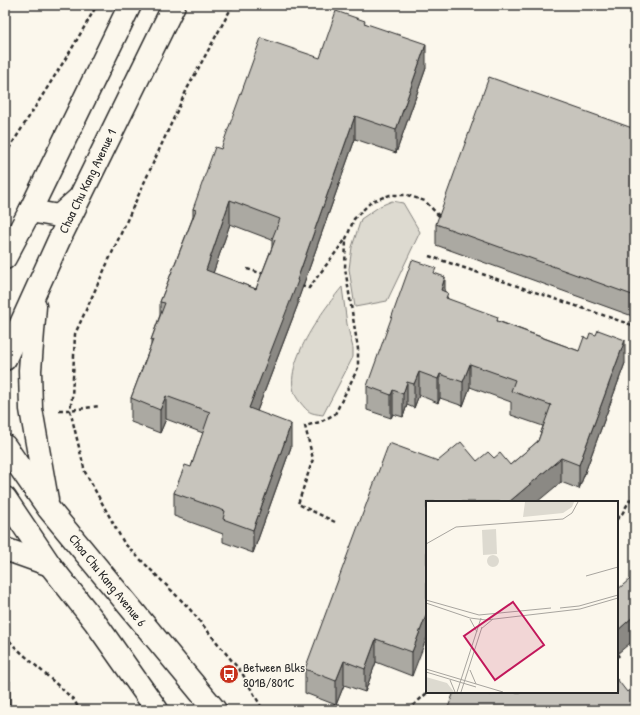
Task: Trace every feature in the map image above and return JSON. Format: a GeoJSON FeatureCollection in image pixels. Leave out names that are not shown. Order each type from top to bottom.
{"type":"FeatureCollection","features":[{"type":"Feature","properties":{"kind":"street"},"geometry":{"type":"LineString","coordinates":[[5,258],[30,211],[130,5]]}},
{"type":"Feature","properties":{"kind":"street","name":"Choa Chu Kang Avenue 1"},"geometry":{"type":"LineString","coordinates":[[5,359],[59,240],[174,5]]}},
{"type":"Feature","properties":{"kind":"street"},"geometry":{"type":"LineString","coordinates":[[30,211],[59,216],[80,197]]}},
{"type":"Feature","properties":{"kind":"street"},"geometry":{"type":"LineString","coordinates":[[36,292],[30,370],[31,409],[48,508]]}},
{"type":"Feature","properties":{"kind":"street","name":"Choa Chu Kang Avenue 6"},"geometry":{"type":"LineString","coordinates":[[5,446],[48,508],[215,710]]}},
{"type":"Feature","properties":{"kind":"street"},"geometry":{"type":"LineString","coordinates":[[5,498],[50,565],[95,622],[157,710]]}},
{"type":"Feature","properties":{"kind":"street"},"geometry":{"type":"LineString","coordinates":[[5,549],[50,565]]}},
{"type":"Feature","properties":{"kind":"path"},"geometry":{"type":"LineString","coordinates":[[5,155],[71,50],[97,5]]}},
{"type":"Feature","properties":{"kind":"path"},"geometry":{"type":"LineString","coordinates":[[233,5],[188,89],[75,334],[72,398],[70,410],[85,472],[124,543],[188,607],[242,673],[263,710]]}},
{"type":"Feature","properties":{"kind":"path"},"geometry":{"type":"LineString","coordinates":[[295,284],[309,288],[346,240],[354,219],[372,201],[390,195],[407,195],[425,201],[442,219]]}},
{"type":"Feature","properties":{"kind":"path"},"geometry":{"type":"LineString","coordinates":[[334,522],[298,504],[313,459],[305,426],[320,422],[335,414],[358,368],[358,348],[345,268],[346,240]]}},
{"type":"Feature","properties":{"kind":"path"},"geometry":{"type":"LineString","coordinates":[[429,256],[635,326]]}},
{"type":"Feature","properties":{"kind":"path"},"geometry":{"type":"LineString","coordinates":[[247,269],[268,275]]}},
{"type":"Feature","properties":{"kind":"path"},"geometry":{"type":"LineString","coordinates":[[70,410],[100,406]]}},
{"type":"Feature","properties":{"kind":"path"},"geometry":{"type":"LineString","coordinates":[[618,518],[622,514],[635,491]]}},
{"type":"Feature","properties":{"kind":"path"},"geometry":{"type":"LineString","coordinates":[[5,636],[14,646],[73,699],[80,710]]}},
{"type":"Feature","properties":{"kind":"path"},"geometry":{"type":"LineString","coordinates":[[408,710],[427,693]]}},
{"type":"Feature","properties":{"kind":"shaded area"},"geometry":{"type":"Polygon","coordinates":[[[392,201],[403,203],[420,232],[387,301],[355,307],[349,269],[352,247],[361,219],[380,206],[392,201]]]}},
{"type":"Feature","properties":{"kind":"shaded area"},"geometry":{"type":"Polygon","coordinates":[[[342,287],[347,324],[353,348],[353,357],[323,415],[315,414],[310,412],[300,402],[294,390],[293,375],[297,359],[304,343],[324,311],[342,287]]]}},
{"type":"Feature","properties":{"kind":"building"},"geometry":{"type":"Polygon","coordinates":[[[336,11],[365,21],[364,23],[426,44],[396,130],[355,116],[297,280],[298,281],[249,408],[291,424],[253,530],[223,519],[225,511],[174,493],[185,465],[191,467],[210,412],[166,396],[160,410],[131,398],[165,303],[160,302],[196,210],[193,209],[215,147],[221,149],[261,38],[320,58],[336,11]],[[230,200],[206,270],[256,289],[275,240],[272,239],[280,219],[230,200]]]}},
{"type":"Feature","properties":{"kind":"building"},"geometry":{"type":"Polygon","coordinates":[[[489,77],[635,129],[635,296],[436,224],[489,77]]]}},
{"type":"Feature","properties":{"kind":"building"},"geometry":{"type":"Polygon","coordinates":[[[412,260],[436,268],[434,273],[445,277],[441,290],[448,293],[446,298],[498,317],[497,321],[579,351],[584,337],[588,339],[590,333],[596,335],[598,330],[625,340],[579,465],[561,458],[510,501],[426,501],[426,616],[412,652],[376,639],[365,669],[344,661],[336,681],[305,669],[389,443],[438,461],[461,442],[477,461],[488,452],[494,458],[500,453],[510,465],[538,441],[551,405],[511,391],[515,380],[470,364],[463,382],[440,374],[438,379],[419,372],[414,384],[407,382],[403,394],[393,390],[391,395],[367,386],[412,260]]]}},
{"type":"Feature","properties":{"kind":"building"},"geometry":{"type":"Polygon","coordinates":[[[635,575],[635,615],[618,630],[618,589],[635,575]]]}},
{"type":"Feature","properties":{"kind":"building"},"geometry":{"type":"Polygon","coordinates":[[[5,679],[10,681],[5,691],[5,679]]]}},
{"type":"Feature","properties":{"kind":"building"},"geometry":{"type":"Polygon","coordinates":[[[618,680],[627,692],[633,686],[635,688],[635,710],[447,710],[454,693],[486,693],[491,695],[493,693],[618,693],[618,680]]]}},
{"type":"Feature","properties":{"kind":"place","name":"Between Blks 801B/801C"},"geometry":{"type":"Point","coordinates":[229,674]}}]}
